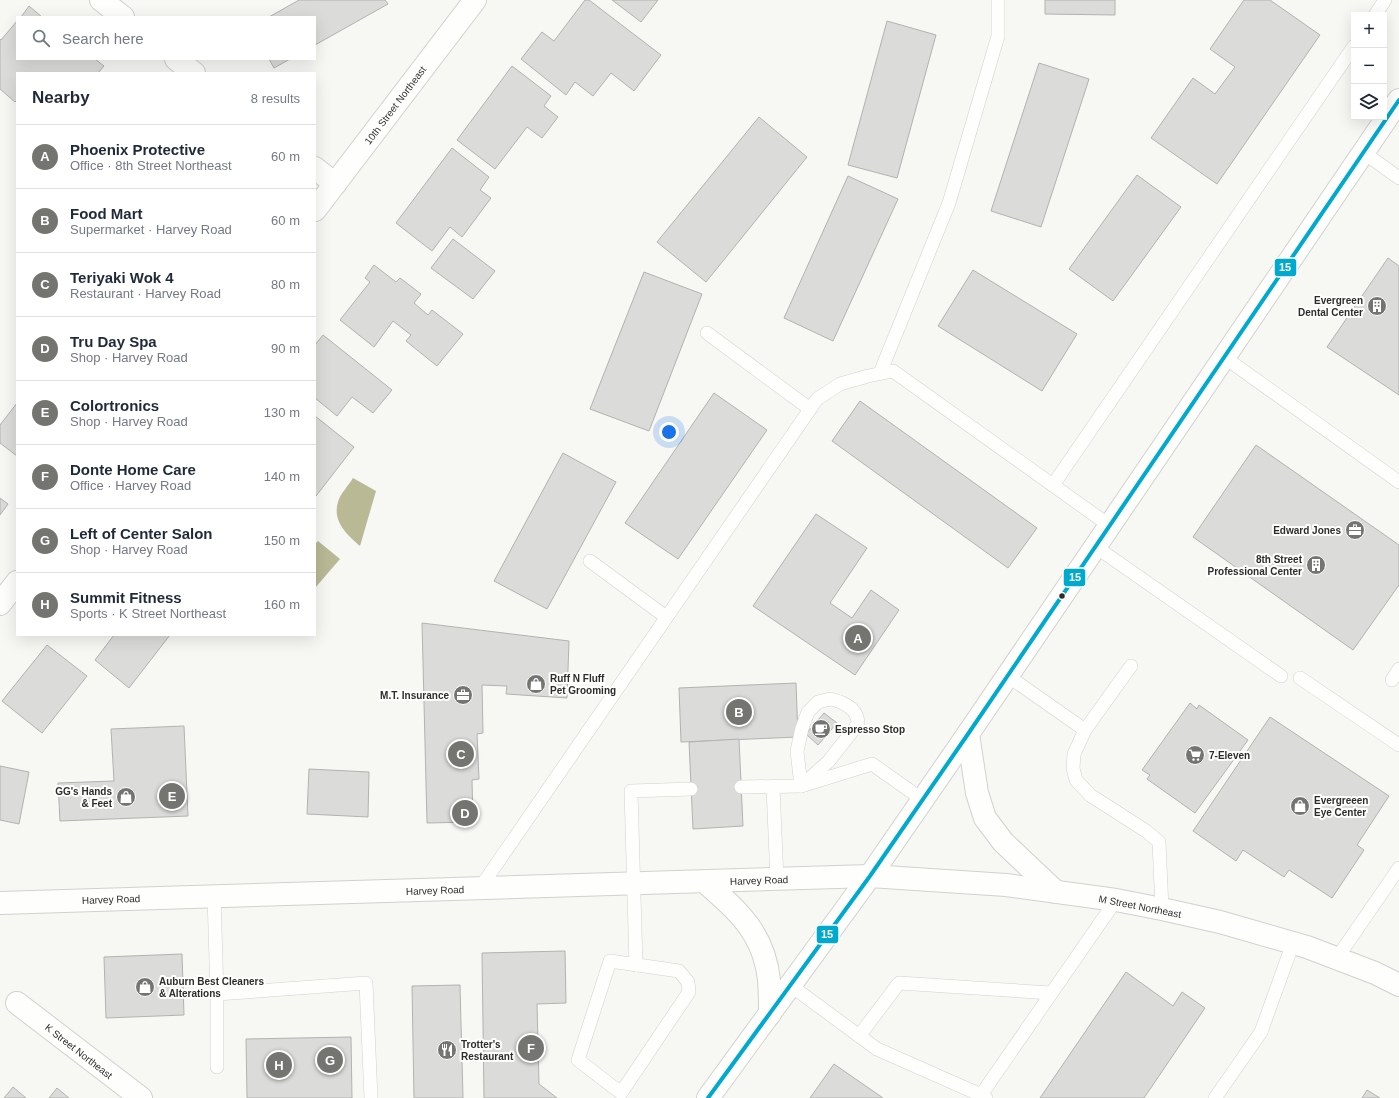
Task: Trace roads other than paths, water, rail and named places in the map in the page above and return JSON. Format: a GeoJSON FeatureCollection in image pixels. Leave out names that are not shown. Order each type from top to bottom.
{"type":"FeatureCollection","features":[{"type":"Feature","properties":{"kind":"main road"},"geometry":{"type":"LineString","coordinates":[[101,0],[122,16]]}},
{"type":"Feature","properties":{"kind":"main road","name":"10th Street Northeast"},"geometry":{"type":"LineString","coordinates":[[316,209],[475,0]]}},
{"type":"Feature","properties":{"kind":"main road"},"geometry":{"type":"LineString","coordinates":[[177,60],[193,72]]}},
{"type":"Feature","properties":{"kind":"main road"},"geometry":{"type":"LineString","coordinates":[[708,1098],[870,876],[1096,547],[1399,100]]}},
{"type":"Feature","properties":{"kind":"main road"},"geometry":{"type":"LineString","coordinates":[[316,169],[335,184]]}},
{"type":"Feature","properties":{"kind":"main road"},"geometry":{"type":"LineString","coordinates":[[0,604],[16,583]]}},
{"type":"Feature","properties":{"kind":"main road"},"geometry":{"type":"LineString","coordinates":[[968,734],[977,793],[985,818],[1003,842],[1056,892]]}},
{"type":"Feature","properties":{"kind":"main road","name":"Harvey Road"},"geometry":{"type":"LineString","coordinates":[[0,903],[870,876]]}},
{"type":"Feature","properties":{"kind":"main road","name":"M Street Northeast"},"geometry":{"type":"LineString","coordinates":[[870,876],[1006,886],[1116,900],[1162,909],[1220,922],[1293,943],[1375,973],[1399,985]]}},
{"type":"Feature","properties":{"kind":"main road"},"geometry":{"type":"LineString","coordinates":[[705,882],[733,907],[751,928],[762,952],[769,979],[770,1014]]}},
{"type":"Feature","properties":{"kind":"main road","name":"K Street Northeast"},"geometry":{"type":"LineString","coordinates":[[17,1003],[141,1098]]}},
{"type":"Feature","properties":{"kind":"lane"},"geometry":{"type":"LineString","coordinates":[[880,373],[949,203],[998,36],[998,0]]}},
{"type":"Feature","properties":{"kind":"lane"},"geometry":{"type":"LineString","coordinates":[[1377,12],[1385,0]]}},
{"type":"Feature","properties":{"kind":"lane"},"geometry":{"type":"LineString","coordinates":[[1053,485],[1353,48]]}},
{"type":"Feature","properties":{"kind":"lane"},"geometry":{"type":"LineString","coordinates":[[1363,152],[1399,178]]}},
{"type":"Feature","properties":{"kind":"lane"},"geometry":{"type":"LineString","coordinates":[[707,333],[810,409]]}},
{"type":"Feature","properties":{"kind":"lane"},"geometry":{"type":"LineString","coordinates":[[1224,357],[1399,482]]}},
{"type":"Feature","properties":{"kind":"lane"},"geometry":{"type":"LineString","coordinates":[[480,888],[816,399],[840,384],[893,370],[1110,526]]}},
{"type":"Feature","properties":{"kind":"lane"},"geometry":{"type":"LineString","coordinates":[[1096,547],[1281,676]]}},
{"type":"Feature","properties":{"kind":"lane"},"geometry":{"type":"LineString","coordinates":[[590,560],[666,617]]}},
{"type":"Feature","properties":{"kind":"lane"},"geometry":{"type":"LineString","coordinates":[[1131,666],[1085,730],[1074,754],[1074,768],[1076,780],[1090,795],[1146,831],[1159,842],[1162,909]]}},
{"type":"Feature","properties":{"kind":"lane"},"geometry":{"type":"LineString","coordinates":[[1008,676],[1085,730]]}},
{"type":"Feature","properties":{"kind":"lane"},"geometry":{"type":"LineString","coordinates":[[1300,678],[1399,745]]}},
{"type":"Feature","properties":{"kind":"lane"},"geometry":{"type":"LineString","coordinates":[[830,699],[839,701],[852,709],[858,716],[858,724],[828,762],[801,786],[797,751],[802,728],[808,712],[818,702],[830,699]]}},
{"type":"Feature","properties":{"kind":"lane"},"geometry":{"type":"LineString","coordinates":[[741,788],[801,786],[872,764],[922,800]]}},
{"type":"Feature","properties":{"kind":"lane"},"geometry":{"type":"LineString","coordinates":[[773,787],[777,880]]}},
{"type":"Feature","properties":{"kind":"lane"},"geometry":{"type":"LineString","coordinates":[[636,965],[631,791],[691,789]]}},
{"type":"Feature","properties":{"kind":"lane"},"geometry":{"type":"LineString","coordinates":[[1337,958],[1399,868]]}},
{"type":"Feature","properties":{"kind":"lane"},"geometry":{"type":"LineString","coordinates":[[214,896],[217,994],[217,1067]]}},
{"type":"Feature","properties":{"kind":"lane"},"geometry":{"type":"LineString","coordinates":[[790,985],[877,1049],[983,1096],[1051,993],[1116,900]]}},
{"type":"Feature","properties":{"kind":"lane"},"geometry":{"type":"LineString","coordinates":[[1215,1098],[1261,1032],[1293,943]]}},
{"type":"Feature","properties":{"kind":"lane"},"geometry":{"type":"LineString","coordinates":[[610,961],[636,965],[679,971],[688,982],[689,992],[625,1096],[578,1060],[610,961]]}},
{"type":"Feature","properties":{"kind":"lane"},"geometry":{"type":"LineString","coordinates":[[217,994],[366,983],[371,1098]]}},
{"type":"Feature","properties":{"kind":"lane"},"geometry":{"type":"LineString","coordinates":[[859,1036],[899,983],[1051,993]]}},
{"type":"Feature","properties":{"kind":"place","name":"Evergreen Dental Center"},"geometry":{"type":"Point","coordinates":[1377,306]}},
{"type":"Feature","properties":{"kind":"place","name":"Edward Jones"},"geometry":{"type":"Point","coordinates":[1355,530]}},
{"type":"Feature","properties":{"kind":"place","name":"8th Street Professional Center"},"geometry":{"type":"Point","coordinates":[1316,565]}},
{"type":"Feature","properties":{"kind":"place","name":"Phoenix Protective"},"geometry":{"type":"Point","coordinates":[858,638]}},
{"type":"Feature","properties":{"kind":"place","name":"Ruff N Fluff Pet Grooming"},"geometry":{"type":"Point","coordinates":[536,684]}},
{"type":"Feature","properties":{"kind":"place","name":"M.T. Insurance"},"geometry":{"type":"Point","coordinates":[463,695]}},
{"type":"Feature","properties":{"kind":"place","name":"Food Mart"},"geometry":{"type":"Point","coordinates":[739,712]}},
{"type":"Feature","properties":{"kind":"place","name":"Espresso Stop"},"geometry":{"type":"Point","coordinates":[821,729]}},
{"type":"Feature","properties":{"kind":"place","name":"Teriyaki Wok 4"},"geometry":{"type":"Point","coordinates":[461,754]}},
{"type":"Feature","properties":{"kind":"place","name":"7-Eleven"},"geometry":{"type":"Point","coordinates":[1195,755]}},
{"type":"Feature","properties":{"kind":"place","name":"Colortronics"},"geometry":{"type":"Point","coordinates":[172,796]}},
{"type":"Feature","properties":{"kind":"place","name":"GG's Hands & Feet"},"geometry":{"type":"Point","coordinates":[126,797]}},
{"type":"Feature","properties":{"kind":"place","name":"Evergreeen Eye Center"},"geometry":{"type":"Point","coordinates":[1300,806]}},
{"type":"Feature","properties":{"kind":"place","name":"Tru Day Spa"},"geometry":{"type":"Point","coordinates":[465,813]}},
{"type":"Feature","properties":{"kind":"place","name":"Auburn Best Cleaners & Alterations"},"geometry":{"type":"Point","coordinates":[145,987]}},
{"type":"Feature","properties":{"kind":"place","name":"Donte Home Care"},"geometry":{"type":"Point","coordinates":[531,1048]}},
{"type":"Feature","properties":{"kind":"place","name":"Trotter's Restaurant"},"geometry":{"type":"Point","coordinates":[447,1050]}},
{"type":"Feature","properties":{"kind":"place","name":"Left of Center Salon"},"geometry":{"type":"Point","coordinates":[330,1060]}},
{"type":"Feature","properties":{"kind":"place","name":"Summit Fitness"},"geometry":{"type":"Point","coordinates":[279,1065]}}]}
